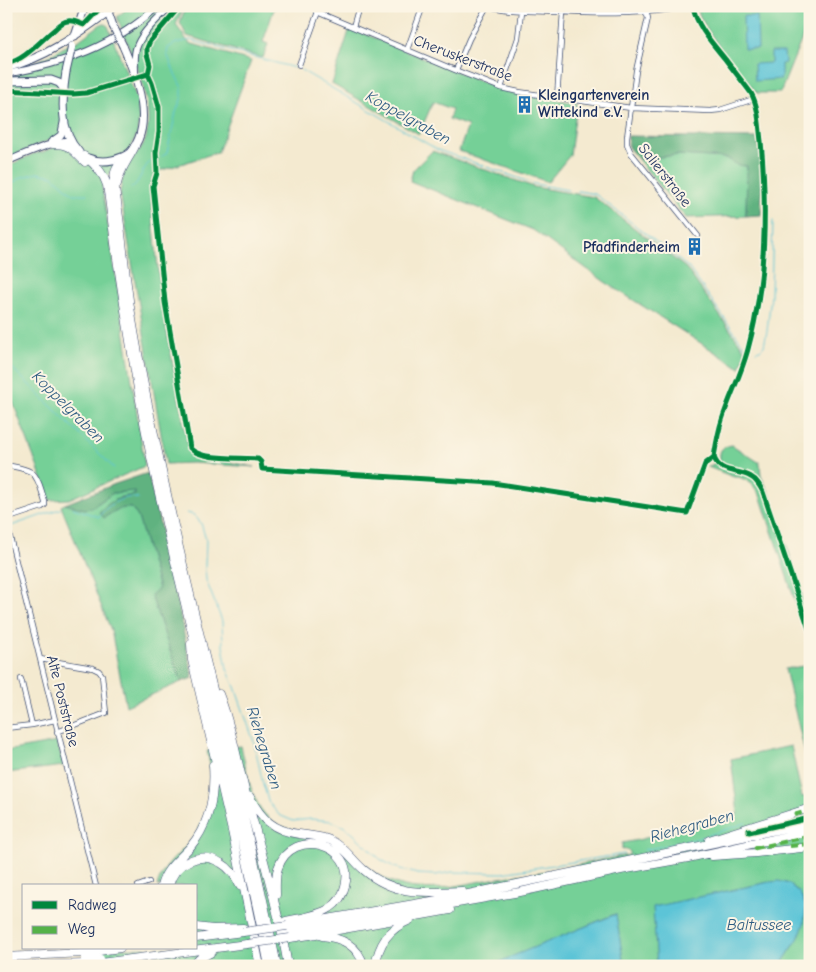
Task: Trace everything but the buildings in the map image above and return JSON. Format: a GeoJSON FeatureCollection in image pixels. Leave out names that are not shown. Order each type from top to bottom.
{"type":"FeatureCollection","features":[{"type":"Feature","properties":{"kind":"highway"},"geometry":{"type":"LineString","coordinates":[[50,145],[62,144],[69,146],[104,178]]}},
{"type":"Feature","properties":{"kind":"highway"},"geometry":{"type":"LineString","coordinates":[[116,193],[120,173],[135,146]]}},
{"type":"Feature","properties":{"kind":"highway"},"geometry":{"type":"LineString","coordinates":[[84,156],[97,167],[104,178],[107,189],[134,369],[154,468],[240,830],[269,966]]}},
{"type":"Feature","properties":{"kind":"highway"},"geometry":{"type":"LineString","coordinates":[[126,156],[114,172],[114,183],[130,307],[179,548],[247,828],[277,966]]}},
{"type":"Feature","properties":{"kind":"highway"},"geometry":{"type":"LineString","coordinates":[[188,617],[192,660],[232,830],[258,957],[258,966]]}},
{"type":"Feature","properties":{"kind":"highway"},"geometry":{"type":"LineString","coordinates":[[208,668],[227,714],[242,780],[277,912],[288,966]]}},
{"type":"Feature","properties":{"kind":"highway"},"geometry":{"type":"LineString","coordinates":[[162,884],[166,872],[199,835],[209,814],[214,786],[212,746]]}},
{"type":"Feature","properties":{"kind":"highway"},"geometry":{"type":"LineString","coordinates":[[242,780],[256,809],[272,826],[287,832],[335,842],[363,869],[384,883],[396,888],[423,893],[462,891]]}},
{"type":"Feature","properties":{"kind":"highway"},"geometry":{"type":"LineString","coordinates":[[686,848],[810,808]]}},
{"type":"Feature","properties":{"kind":"highway"},"geometry":{"type":"LineString","coordinates":[[198,938],[245,936],[288,929],[548,878],[810,823]]}},
{"type":"Feature","properties":{"kind":"highway"},"geometry":{"type":"LineString","coordinates":[[198,946],[245,936],[520,892],[810,831]]}},
{"type":"Feature","properties":{"kind":"highway"},"geometry":{"type":"LineString","coordinates":[[277,912],[276,877],[278,867],[282,859],[298,846],[318,844],[331,849],[343,861],[347,876],[343,893],[338,901],[330,908],[288,929]]}},
{"type":"Feature","properties":{"kind":"highway"},"geometry":{"type":"LineString","coordinates":[[688,858],[810,847]]}},
{"type":"Feature","properties":{"kind":"highway"},"geometry":{"type":"LineString","coordinates":[[169,884],[175,871],[182,865],[191,860],[211,859],[220,862],[228,868],[244,894]]}},
{"type":"Feature","properties":{"kind":"highway"},"geometry":{"type":"LineString","coordinates":[[288,929],[462,891],[530,878],[548,878]]}},
{"type":"Feature","properties":{"kind":"highway"},"geometry":{"type":"LineString","coordinates":[[310,935],[421,916],[492,901],[520,892]]}},
{"type":"Feature","properties":{"kind":"highway"},"geometry":{"type":"LineString","coordinates":[[375,966],[380,946],[391,932],[404,923],[421,916]]}},
{"type":"Feature","properties":{"kind":"highway"},"geometry":{"type":"LineString","coordinates":[[198,927],[245,936]]}},
{"type":"Feature","properties":{"kind":"highway"},"geometry":{"type":"LineString","coordinates":[[288,929],[345,941],[358,952],[364,966]]}},
{"type":"Feature","properties":{"kind":"highway"},"geometry":{"type":"LineString","coordinates":[[198,934],[245,936]]}},
{"type":"Feature","properties":{"kind":"highway"},"geometry":{"type":"LineString","coordinates":[[193,966],[207,954],[245,936]]}},
{"type":"Feature","properties":{"kind":"highway"},"geometry":{"type":"LineString","coordinates":[[122,961],[221,948]]}},
{"type":"Feature","properties":{"kind":"highway"},"geometry":{"type":"LineString","coordinates":[[100,958],[116,950]]}},
{"type":"Feature","properties":{"kind":"highway"},"geometry":{"type":"LineString","coordinates":[[24,966],[85,956],[100,958],[162,950]]}},
{"type":"Feature","properties":{"kind":"highway"},"geometry":{"type":"LineString","coordinates":[[8,957],[85,956],[122,961],[138,966]]}},
{"type":"Feature","properties":{"kind":"main road"},"geometry":{"type":"LineString","coordinates":[[50,145],[61,135],[64,119],[66,72],[85,6]]}},
{"type":"Feature","properties":{"kind":"main road"},"geometry":{"type":"LineString","coordinates":[[6,68],[28,62],[40,56],[75,36],[107,9],[115,6]]}},
{"type":"Feature","properties":{"kind":"main road"},"geometry":{"type":"LineString","coordinates":[[6,74],[76,57],[108,43],[148,16],[158,6]]}},
{"type":"Feature","properties":{"kind":"main road"},"geometry":{"type":"LineString","coordinates":[[135,79],[135,55],[138,44],[145,33],[170,6]]}},
{"type":"Feature","properties":{"kind":"main road"},"geometry":{"type":"LineString","coordinates":[[64,119],[70,141],[84,156],[93,160],[107,162],[126,156],[135,146],[141,131],[141,105],[135,79],[107,9]]}},
{"type":"Feature","properties":{"kind":"main road"},"geometry":{"type":"LineString","coordinates":[[6,81],[51,80],[59,83],[64,92]]}},
{"type":"Feature","properties":{"kind":"main road"},"geometry":{"type":"LineString","coordinates":[[6,162],[64,140],[70,141]]}},
{"type":"Feature","properties":{"kind":"street"},"geometry":{"type":"LineString","coordinates":[[299,65],[320,6]]}},
{"type":"Feature","properties":{"kind":"street"},"geometry":{"type":"LineString","coordinates":[[353,27],[359,6]]}},
{"type":"Feature","properties":{"kind":"street"},"geometry":{"type":"LineString","coordinates":[[407,50],[423,6]]}},
{"type":"Feature","properties":{"kind":"street"},"geometry":{"type":"LineString","coordinates":[[456,70],[469,38],[488,6],[521,11],[646,12],[687,6]]}},
{"type":"Feature","properties":{"kind":"street","name":"Salierstraße"},"geometry":{"type":"LineString","coordinates":[[644,6],[648,18],[636,71],[627,137],[628,148],[698,236]]}},
{"type":"Feature","properties":{"kind":"street","name":"Cheruskerstraße"},"geometry":{"type":"LineString","coordinates":[[317,12],[501,88],[519,92],[631,108],[710,111],[725,109],[754,99],[752,93],[710,40],[699,22],[693,6]]}},
{"type":"Feature","properties":{"kind":"street"},"geometry":{"type":"LineString","coordinates":[[557,98],[560,10]]}},
{"type":"Feature","properties":{"kind":"street"},"geometry":{"type":"LineString","coordinates":[[501,88],[518,38],[521,11]]}},
{"type":"Feature","properties":{"kind":"street"},"geometry":{"type":"LineString","coordinates":[[720,426],[715,448],[715,461],[724,469],[741,472],[752,477],[763,492],[810,632]]}},
{"type":"Feature","properties":{"kind":"street"},"geometry":{"type":"LineString","coordinates":[[6,465],[25,469],[32,473],[45,502],[45,505],[42,507],[6,520]]}},
{"type":"Feature","properties":{"kind":"street","name":"Alte Poststraße"},"geometry":{"type":"LineString","coordinates":[[6,520],[95,884]]}},
{"type":"Feature","properties":{"kind":"street"},"geometry":{"type":"LineString","coordinates":[[40,659],[93,668],[99,671],[103,677],[106,713],[57,732]]}},
{"type":"Feature","properties":{"kind":"street"},"geometry":{"type":"LineString","coordinates":[[21,679],[32,725]]}},
{"type":"Feature","properties":{"kind":"street"},"geometry":{"type":"LineString","coordinates":[[6,728],[55,720]]}},
{"type":"Feature","properties":{"kind":"street"},"geometry":{"type":"LineString","coordinates":[[144,884],[149,882]]}},
{"type":"Feature","properties":{"kind":"green space"},"geometry":{"type":"Polygon","coordinates":[[[130,6],[184,6],[176,25],[189,43],[251,61],[218,152],[156,172],[150,186],[161,300],[189,452],[197,456],[255,467],[193,463],[166,464],[120,192],[125,170],[146,138],[148,124],[145,93],[135,61],[117,17],[130,6]]]}},
{"type":"Feature","properties":{"kind":"green space"},"geometry":{"type":"Polygon","coordinates":[[[192,6],[275,6],[263,42],[268,44],[263,58],[187,36],[180,23],[184,11],[192,6]]]}},
{"type":"Feature","properties":{"kind":"green space"},"geometry":{"type":"Polygon","coordinates":[[[697,6],[805,6],[803,36],[780,93],[757,93],[713,37],[699,14],[697,6]]]}},
{"type":"Feature","properties":{"kind":"green space"},"geometry":{"type":"Polygon","coordinates":[[[101,24],[108,26],[137,99],[139,120],[137,134],[131,148],[117,162],[102,186],[145,466],[69,499],[50,500],[6,384],[6,167],[33,154],[55,147],[54,138],[6,159],[6,101],[14,93],[14,90],[6,89],[6,76],[16,75],[30,64],[78,41],[101,24]]]}},
{"type":"Feature","properties":{"kind":"green space"},"geometry":{"type":"Polygon","coordinates":[[[350,28],[498,88],[517,94],[577,103],[570,155],[548,182],[459,151],[468,126],[449,119],[452,109],[433,102],[419,134],[332,84],[350,28]]]}},
{"type":"Feature","properties":{"kind":"green space"},"geometry":{"type":"Polygon","coordinates":[[[628,136],[757,138],[763,168],[761,215],[746,216],[747,166],[737,165],[727,158],[679,155],[638,159],[628,147],[628,136]]]}},
{"type":"Feature","properties":{"kind":"green space"},"geometry":{"type":"Polygon","coordinates":[[[432,151],[534,187],[594,197],[686,268],[746,352],[740,368],[605,282],[533,230],[410,181],[413,170],[432,151]]]}},
{"type":"Feature","properties":{"kind":"green space"},"geometry":{"type":"Polygon","coordinates":[[[679,155],[727,158],[737,165],[747,166],[746,216],[686,218],[638,159],[679,155]]]}},
{"type":"Feature","properties":{"kind":"green space"},"geometry":{"type":"Polygon","coordinates":[[[732,445],[760,463],[761,476],[778,518],[810,618],[810,646],[760,495],[752,484],[746,480],[708,467],[720,460],[722,449],[732,445]]]}},
{"type":"Feature","properties":{"kind":"green space"},"geometry":{"type":"Polygon","coordinates":[[[148,473],[193,678],[181,682],[151,595],[159,588],[138,517],[132,508],[117,510],[104,518],[99,512],[115,500],[135,495],[135,491],[113,493],[91,508],[85,509],[65,504],[148,473]]]}},
{"type":"Feature","properties":{"kind":"green space"},"geometry":{"type":"Polygon","coordinates":[[[135,491],[135,495],[120,497],[104,518],[124,508],[132,508],[138,517],[159,589],[151,595],[181,682],[126,706],[111,630],[61,506],[65,504],[85,509],[91,508],[113,493],[135,491]]]}},
{"type":"Feature","properties":{"kind":"green space"},"geometry":{"type":"Polygon","coordinates":[[[810,665],[810,774],[785,669],[810,665]]]}},
{"type":"Feature","properties":{"kind":"green space"},"geometry":{"type":"Polygon","coordinates":[[[57,742],[64,766],[6,773],[6,751],[57,742]]]}},
{"type":"Feature","properties":{"kind":"green space"},"geometry":{"type":"Polygon","coordinates":[[[241,746],[250,785],[255,797],[269,818],[279,825],[293,830],[334,837],[381,877],[404,886],[433,889],[541,872],[629,855],[630,852],[627,849],[622,850],[622,843],[738,814],[731,759],[791,746],[802,797],[810,795],[810,966],[780,966],[801,930],[805,909],[798,891],[785,883],[769,882],[654,907],[657,966],[624,966],[615,914],[491,966],[100,966],[97,950],[198,950],[198,884],[158,884],[170,862],[195,836],[203,819],[209,801],[211,783],[207,751],[241,746]]]}},
{"type":"Feature","properties":{"kind":"water"},"geometry":{"type":"Polygon","coordinates":[[[743,16],[757,16],[758,49],[744,49],[743,16]]]}},
{"type":"Feature","properties":{"kind":"water"},"geometry":{"type":"Polygon","coordinates":[[[771,52],[784,52],[785,63],[781,64],[781,79],[755,81],[754,64],[771,63],[771,52]]]}},
{"type":"Feature","properties":{"kind":"water","name":"Baltussee"},"geometry":{"type":"Polygon","coordinates":[[[779,881],[789,884],[800,893],[806,907],[804,924],[798,939],[780,966],[657,966],[653,907],[779,881]]]}},
{"type":"Feature","properties":{"kind":"water"},"geometry":{"type":"Polygon","coordinates":[[[616,914],[624,966],[491,966],[508,958],[616,914]]]}},
{"type":"Feature","properties":{"kind":"waterway","name":"Koppelgraben"},"geometry":{"type":"LineString","coordinates":[[161,157],[167,153],[176,112],[182,97],[182,88],[167,54],[168,48],[176,43],[190,40],[295,68]]}},
{"type":"Feature","properties":{"kind":"waterway","name":"Koppelgraben"},"geometry":{"type":"LineString","coordinates":[[301,70],[438,150],[535,184],[568,190]]}},
{"type":"Feature","properties":{"kind":"waterway","name":"Koppelgraben"},"geometry":{"type":"LineString","coordinates":[[131,188],[135,185],[146,166],[153,160]]}},
{"type":"Feature","properties":{"kind":"waterway","name":"Koppelgraben"},"geometry":{"type":"LineString","coordinates":[[6,187],[22,177],[37,173],[53,176],[73,194],[87,194]]}},
{"type":"Feature","properties":{"kind":"waterway","name":"Koppelgraben"},"geometry":{"type":"LineString","coordinates":[[578,191],[595,194],[688,267],[747,350]]}},
{"type":"Feature","properties":{"kind":"waterway","name":"Koppelgraben"},"geometry":{"type":"LineString","coordinates":[[756,351],[764,346],[767,331],[771,296],[773,221]]}},
{"type":"Feature","properties":{"kind":"waterway","name":"Koppelgraben"},"geometry":{"type":"LineString","coordinates":[[6,362],[114,468]]}},
{"type":"Feature","properties":{"kind":"waterway","name":"Riehegraben"},"geometry":{"type":"LineString","coordinates":[[73,508],[99,517],[107,508],[118,501],[128,498],[139,499]]}},
{"type":"Feature","properties":{"kind":"waterway","name":"Riehegraben"},"geometry":{"type":"LineString","coordinates":[[11,526],[60,509]]}},
{"type":"Feature","properties":{"kind":"waterway","name":"Riehegraben"},"geometry":{"type":"LineString","coordinates":[[187,513],[194,515],[201,523],[206,540],[206,580],[222,621],[223,646],[227,669],[254,742],[269,803],[279,815],[293,821],[311,819],[332,821],[347,828],[380,859],[394,867],[417,874],[436,875],[452,872],[502,873],[624,854]]}},
{"type":"Feature","properties":{"kind":"waterway","name":"Riehegraben"},"geometry":{"type":"LineString","coordinates":[[782,822],[810,814]]}},
{"type":"Feature","properties":{"kind":"waterway","name":"Riehegraben"},"geometry":{"type":"LineString","coordinates":[[644,850],[696,839],[746,823]]}},
{"type":"Feature","properties":{"kind":"marked path"},"geometry":{"type":"LineString","coordinates":[[794,815],[810,810]]}},
{"type":"Feature","properties":{"kind":"marked path"},"geometry":{"type":"LineString","coordinates":[[757,849],[810,836]]}},
{"type":"Feature","properties":{"kind":"marked path"},"geometry":{"type":"LineString","coordinates":[[790,846],[810,844]]}},
{"type":"Feature","properties":{"kind":"cycle path"},"geometry":{"type":"LineString","coordinates":[[6,64],[20,59],[64,22],[72,21],[84,25],[102,6]]}},
{"type":"Feature","properties":{"kind":"cycle path"},"geometry":{"type":"LineString","coordinates":[[180,6],[150,41],[147,54],[150,65],[148,74],[159,107],[159,132],[156,152],[157,173],[153,186],[165,302],[190,448],[195,452],[212,457],[258,459],[261,462],[262,469],[493,483],[687,513],[705,464],[714,457]]}},
{"type":"Feature","properties":{"kind":"cycle path"},"geometry":{"type":"LineString","coordinates":[[693,6],[698,21],[706,34],[754,98],[763,166],[764,244],[755,321],[740,374],[722,420],[714,457],[716,462],[724,469],[751,477],[757,481],[761,488],[810,632]]}},
{"type":"Feature","properties":{"kind":"cycle path"},"geometry":{"type":"LineString","coordinates":[[6,90],[86,93],[148,74]]}},
{"type":"Feature","properties":{"kind":"cycle path"},"geometry":{"type":"LineString","coordinates":[[749,830],[749,832],[810,818]]}},
{"type":"Feature","properties":{"kind":"place","name":"Kleingartenverein Wittekind e.V."},"geometry":{"type":"Point","coordinates":[524,104]}},
{"type":"Feature","properties":{"kind":"place","name":"Pfadfinderheim"},"geometry":{"type":"Point","coordinates":[694,247]}}]}
